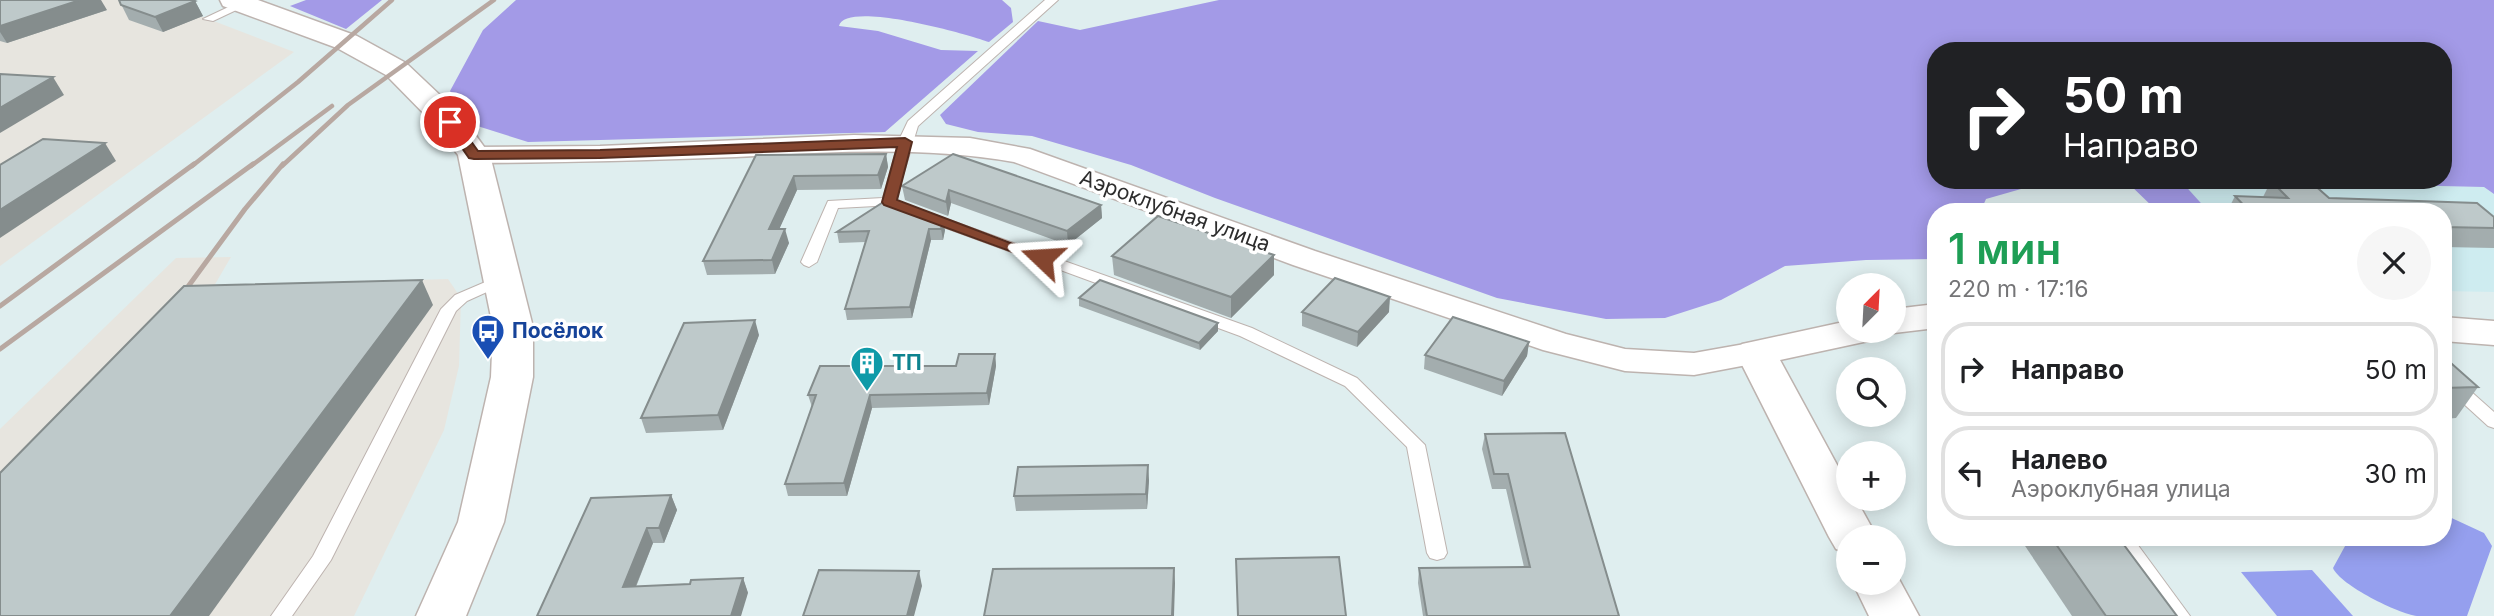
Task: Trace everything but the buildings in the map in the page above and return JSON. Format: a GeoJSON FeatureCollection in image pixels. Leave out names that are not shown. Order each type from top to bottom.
{"type":"FeatureCollection","features":[{"type":"Feature","properties":{"kind":"street"},"geometry":{"type":"LineString","coordinates":[[238,2],[347,42],[396,69],[450,122],[474,155],[513,327],[512,377],[501,439],[481,522],[441,616]]}},
{"type":"Feature","properties":{"kind":"street","name":"Аэроклубная улица"},"geometry":{"type":"LineString","coordinates":[[474,155],[600,154],[905,142],[970,146],[1020,155],[1304,258],[1555,342],[1625,360],[1695,364],[1836,336]]}},
{"type":"Feature","properties":{"kind":"street"},"geometry":{"type":"LineString","coordinates":[[1906,320],[1927,317]]}},
{"type":"Feature","properties":{"kind":"street"},"geometry":{"type":"LineString","coordinates":[[2452,330],[2494,333]]}},
{"type":"Feature","properties":{"kind":"street"},"geometry":{"type":"LineString","coordinates":[[1756,354],[1847,525]]}},
{"type":"Feature","properties":{"kind":"street"},"geometry":{"type":"LineString","coordinates":[[1883,595],[1894,616]]}},
{"type":"Feature","properties":{"kind":"lane"},"geometry":{"type":"LineString","coordinates":[[889,202],[905,142],[913,124],[1052,0]]}},
{"type":"Feature","properties":{"kind":"lane"},"geometry":{"type":"LineString","coordinates":[[209,19],[238,2]]}},
{"type":"Feature","properties":{"kind":"lane"},"geometry":{"type":"LineString","coordinates":[[809,262],[833,204],[889,202],[1246,332],[1351,382],[1416,445],[1437,553]]}},
{"type":"Feature","properties":{"kind":"lane"},"geometry":{"type":"LineString","coordinates":[[281,616],[321,560],[449,309],[477,289],[504,279]]}},
{"type":"Feature","properties":{"kind":"lane"},"geometry":{"type":"LineString","coordinates":[[2452,384],[2494,422]]}},
{"type":"Feature","properties":{"kind":"lane"},"geometry":{"type":"LineString","coordinates":[[2128,546],[2180,616]]}},
{"type":"Feature","properties":{"kind":"shaded area"},"geometry":{"type":"Polygon","coordinates":[[[0,0],[159,0],[294,52],[0,266],[0,0]]]}},
{"type":"Feature","properties":{"kind":"shaded area"},"geometry":{"type":"Polygon","coordinates":[[[306,0],[382,0],[346,29],[290,6],[306,0]]]}},
{"type":"Feature","properties":{"kind":"shaded area"},"geometry":{"type":"Polygon","coordinates":[[[516,0],[1002,0],[1011,8],[1013,22],[989,42],[956,32],[883,17],[861,16],[846,19],[839,26],[878,31],[941,50],[978,51],[885,132],[528,142],[471,124],[450,91],[483,30],[516,0]]]}},
{"type":"Feature","properties":{"kind":"shaded area"},"geometry":{"type":"Polygon","coordinates":[[[1219,0],[2494,0],[2494,194],[2484,187],[2452,186],[2452,42],[1927,42],[1927,189],[2021,189],[1986,199],[1984,203],[1927,203],[1927,259],[1785,266],[1721,300],[1665,318],[1606,319],[1497,298],[1215,198],[1131,165],[1032,136],[978,132],[946,124],[940,115],[1038,21],[1080,30],[1219,0]]]}},
{"type":"Feature","properties":{"kind":"shaded area"},"geometry":{"type":"Polygon","coordinates":[[[2484,187],[2494,194],[2494,292],[2452,291],[2452,203],[2201,203],[2187,189],[2484,187]]]}},
{"type":"Feature","properties":{"kind":"shaded area"},"geometry":{"type":"Polygon","coordinates":[[[2134,189],[2188,189],[2201,203],[2149,203],[2134,189]]]}},
{"type":"Feature","properties":{"kind":"shaded area"},"geometry":{"type":"Polygon","coordinates":[[[231,257],[214,286],[448,279],[461,298],[459,366],[444,430],[354,616],[0,616],[0,429],[176,258],[231,257]]]}},
{"type":"Feature","properties":{"kind":"shaded area"},"geometry":{"type":"Polygon","coordinates":[[[2452,518],[2484,533],[2492,546],[2467,616],[2417,616],[2397,610],[2358,590],[2333,568],[2345,546],[2452,546],[2452,518]]]}},
{"type":"Feature","properties":{"kind":"shaded area"},"geometry":{"type":"Polygon","coordinates":[[[2312,570],[2353,616],[2277,616],[2241,572],[2312,570]]]}},
{"type":"Feature","properties":{"kind":"railway"},"geometry":{"type":"LineString","coordinates":[[192,166],[298,82],[392,0]]}},
{"type":"Feature","properties":{"kind":"railway"},"geometry":{"type":"LineString","coordinates":[[282,166],[348,105],[494,0]]}},
{"type":"Feature","properties":{"kind":"railway"},"geometry":{"type":"LineString","coordinates":[[251,166],[332,106]]}},
{"type":"Feature","properties":{"kind":"railway"},"geometry":{"type":"LineString","coordinates":[[0,306],[194,164]]}},
{"type":"Feature","properties":{"kind":"railway"},"geometry":{"type":"LineString","coordinates":[[0,349],[253,164]]}},
{"type":"Feature","properties":{"kind":"railway"},"geometry":{"type":"LineString","coordinates":[[176,303],[245,209],[283,164]]}},
{"type":"Feature","properties":{"kind":"place","name":"Посёлок"},"geometry":{"type":"Point","coordinates":[488,361]}},
{"type":"Feature","properties":{"kind":"place","name":"ТП"},"geometry":{"type":"Point","coordinates":[867,393]}},
{"type":"Feature","properties":{"kind":"route"},"geometry":{"type":"LineString","coordinates":[[450,122],[474,155],[600,154],[905,142],[889,202],[1042,258]]}}]}
